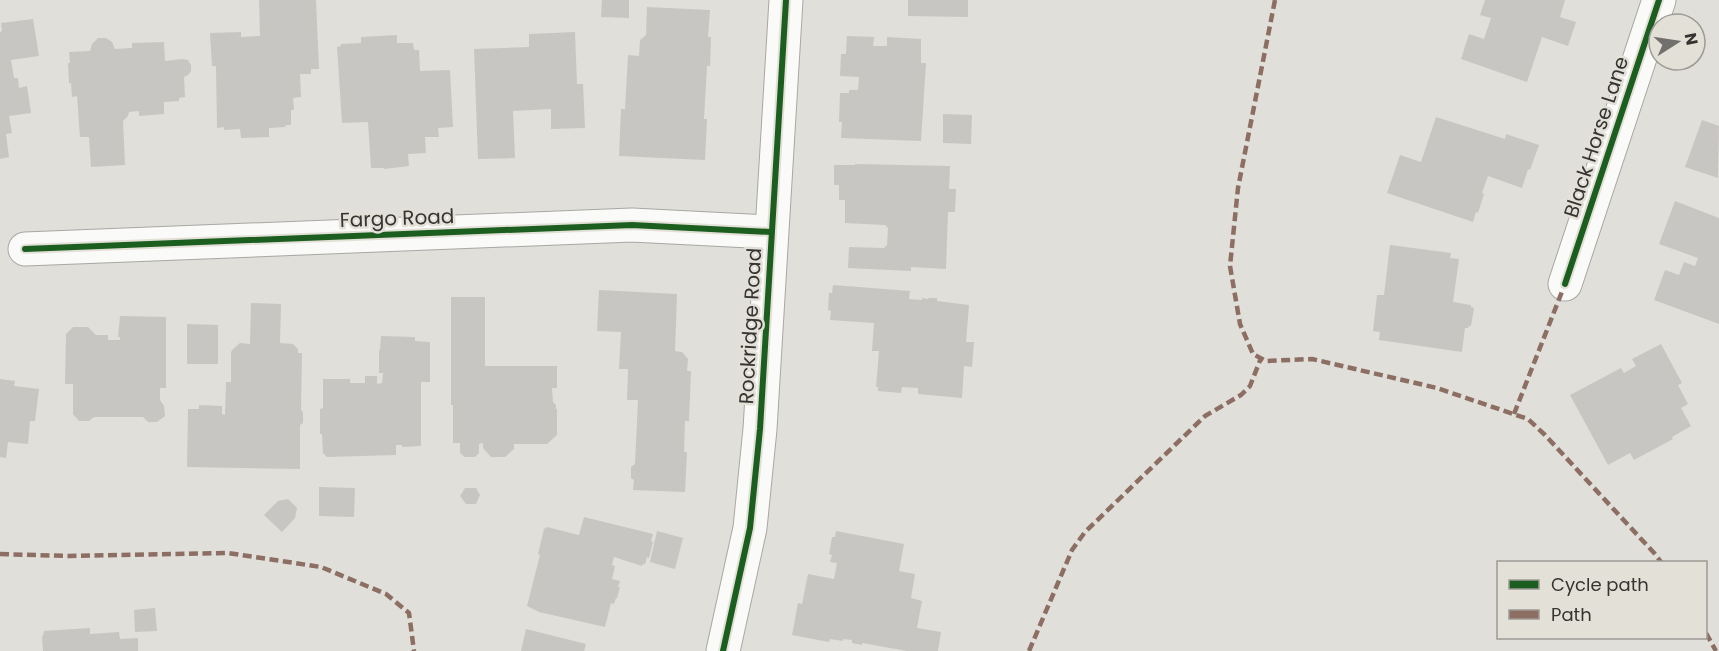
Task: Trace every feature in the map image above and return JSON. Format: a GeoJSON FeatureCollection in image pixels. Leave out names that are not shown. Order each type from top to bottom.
{"type":"FeatureCollection","features":[{"type":"Feature","properties":{"kind":"street","name":"Rockridge Road"},"geometry":{"type":"LineString","coordinates":[[723,651],[750,528],[760,429],[786,0]]}},
{"type":"Feature","properties":{"kind":"street","name":"Black Horse Lane"},"geometry":{"type":"LineString","coordinates":[[1565,284],[1659,0]]}},
{"type":"Feature","properties":{"kind":"street","name":"Fargo Road"},"geometry":{"type":"LineString","coordinates":[[25,249],[632,225],[771,232]]}},
{"type":"Feature","properties":{"kind":"building"},"geometry":{"type":"Polygon","coordinates":[[[259,0],[316,0],[319,69],[311,69],[311,74],[300,74],[301,97],[293,98],[294,110],[291,110],[291,125],[269,128],[269,137],[241,138],[240,129],[217,128],[216,66],[212,66],[210,33],[241,32],[241,37],[260,36],[259,0]]]}},
{"type":"Feature","properties":{"kind":"building"},"geometry":{"type":"Polygon","coordinates":[[[602,0],[629,0],[629,18],[601,17],[602,0]]]}},
{"type":"Feature","properties":{"kind":"building"},"geometry":{"type":"Polygon","coordinates":[[[908,0],[968,0],[968,17],[908,16],[908,0]]]}},
{"type":"Feature","properties":{"kind":"building"},"geometry":{"type":"Polygon","coordinates":[[[1485,0],[1565,0],[1560,17],[1576,22],[1568,46],[1542,37],[1527,82],[1461,59],[1469,34],[1484,39],[1491,18],[1480,15],[1485,0]]]}},
{"type":"Feature","properties":{"kind":"building"},"geometry":{"type":"Polygon","coordinates":[[[647,7],[710,10],[708,37],[711,37],[710,66],[707,66],[704,119],[707,119],[705,160],[619,156],[621,109],[625,109],[628,55],[639,56],[640,40],[646,35],[647,7]]]}},
{"type":"Feature","properties":{"kind":"building"},"geometry":{"type":"Polygon","coordinates":[[[33,19],[39,56],[11,60],[14,78],[18,78],[19,88],[27,86],[31,113],[9,116],[12,133],[6,134],[9,157],[0,159],[1,23],[33,19]]]}},
{"type":"Feature","properties":{"kind":"building"},"geometry":{"type":"Polygon","coordinates":[[[575,32],[577,84],[583,84],[585,128],[551,129],[551,109],[513,111],[515,158],[478,159],[474,49],[529,47],[529,34],[575,32]]]}},
{"type":"Feature","properties":{"kind":"building"},"geometry":{"type":"Polygon","coordinates":[[[397,35],[397,43],[413,43],[414,50],[419,50],[420,71],[450,70],[453,127],[438,128],[439,137],[425,137],[426,153],[408,154],[409,166],[371,168],[368,122],[342,123],[337,47],[341,44],[361,43],[361,37],[397,35]]]}},
{"type":"Feature","properties":{"kind":"building"},"geometry":{"type":"Polygon","coordinates":[[[847,36],[874,37],[873,46],[887,46],[887,37],[921,39],[921,63],[926,63],[921,141],[841,138],[840,93],[858,90],[859,77],[840,76],[841,54],[846,54],[847,36]]]}},
{"type":"Feature","properties":{"kind":"building"},"geometry":{"type":"Polygon","coordinates":[[[98,38],[106,38],[112,42],[115,49],[132,48],[132,43],[164,42],[165,61],[182,59],[188,60],[191,65],[191,71],[184,77],[185,97],[179,98],[179,101],[164,102],[164,114],[139,116],[139,111],[129,112],[123,121],[125,165],[91,167],[89,137],[80,137],[77,96],[72,97],[71,83],[69,83],[69,52],[90,51],[92,44],[98,38]]]}},
{"type":"Feature","properties":{"kind":"building"},"geometry":{"type":"Polygon","coordinates":[[[943,114],[972,115],[971,144],[943,143],[943,114]]]}},
{"type":"Feature","properties":{"kind":"building"},"geometry":{"type":"Polygon","coordinates":[[[1436,117],[1505,139],[1506,134],[1539,145],[1522,188],[1488,176],[1478,213],[1476,212],[1473,222],[1387,193],[1400,155],[1421,162],[1436,117]]]}},
{"type":"Feature","properties":{"kind":"building"},"geometry":{"type":"Polygon","coordinates":[[[1702,120],[1719,126],[1718,178],[1685,167],[1702,120]]]}},
{"type":"Feature","properties":{"kind":"building"},"geometry":{"type":"Polygon","coordinates":[[[834,165],[950,166],[949,189],[956,189],[955,212],[948,212],[946,269],[911,267],[911,271],[848,268],[849,247],[884,248],[887,245],[888,228],[885,225],[845,223],[845,200],[839,200],[839,185],[834,185],[834,165]]]}},
{"type":"Feature","properties":{"kind":"building"},"geometry":{"type":"Polygon","coordinates":[[[1675,201],[1719,218],[1719,324],[1654,300],[1665,270],[1679,275],[1684,262],[1695,266],[1698,258],[1659,244],[1675,201]]]}},
{"type":"Feature","properties":{"kind":"building"},"geometry":{"type":"Polygon","coordinates":[[[1390,245],[1451,253],[1450,258],[1459,259],[1453,302],[1471,305],[1474,308],[1471,326],[1465,328],[1462,352],[1379,340],[1380,332],[1373,331],[1377,295],[1384,295],[1390,245]]]}},
{"type":"Feature","properties":{"kind":"building"},"geometry":{"type":"Polygon","coordinates":[[[833,285],[910,291],[909,299],[937,298],[937,301],[969,305],[966,342],[974,342],[972,367],[964,366],[962,398],[918,394],[918,388],[902,387],[901,393],[878,391],[876,387],[879,351],[872,351],[874,323],[830,320],[829,293],[832,293],[833,285]]]}},
{"type":"Feature","properties":{"kind":"building"},"geometry":{"type":"Polygon","coordinates":[[[599,290],[677,294],[675,351],[682,352],[688,359],[687,371],[691,371],[689,421],[685,421],[684,452],[687,452],[685,492],[633,490],[634,480],[631,478],[631,467],[635,464],[638,400],[627,400],[628,369],[619,369],[621,332],[597,331],[599,290]]]}},
{"type":"Feature","properties":{"kind":"building"},"geometry":{"type":"Polygon","coordinates":[[[451,297],[485,297],[485,366],[557,366],[557,388],[552,388],[553,402],[557,409],[557,435],[547,444],[514,444],[514,449],[505,457],[491,457],[483,448],[483,443],[479,444],[479,453],[475,457],[465,457],[460,453],[460,443],[453,443],[451,297]]]}},
{"type":"Feature","properties":{"kind":"building"},"geometry":{"type":"Polygon","coordinates":[[[251,303],[281,304],[280,343],[293,344],[298,349],[298,353],[302,353],[301,410],[303,423],[300,425],[300,469],[187,467],[188,409],[199,409],[199,405],[222,406],[222,414],[225,415],[226,382],[231,382],[231,352],[240,343],[250,344],[251,303]]]}},
{"type":"Feature","properties":{"kind":"building"},"geometry":{"type":"Polygon","coordinates":[[[120,316],[166,317],[166,388],[160,388],[160,400],[164,406],[165,416],[157,422],[148,422],[143,417],[94,417],[89,421],[79,421],[73,414],[73,384],[65,384],[66,334],[73,327],[88,327],[96,335],[108,335],[108,340],[120,340],[118,337],[120,316]]]}},
{"type":"Feature","properties":{"kind":"building"},"geometry":{"type":"Polygon","coordinates":[[[187,324],[218,325],[218,364],[187,364],[187,324]]]}},
{"type":"Feature","properties":{"kind":"building"},"geometry":{"type":"Polygon","coordinates":[[[381,336],[415,337],[415,341],[430,342],[430,382],[421,382],[421,446],[396,445],[396,455],[327,457],[323,453],[322,434],[320,434],[323,379],[350,379],[350,383],[365,383],[365,376],[377,376],[377,384],[382,383],[383,373],[379,373],[381,336]]]}},
{"type":"Feature","properties":{"kind":"building"},"geometry":{"type":"Polygon","coordinates":[[[1661,344],[1682,383],[1678,385],[1688,404],[1681,408],[1691,426],[1672,437],[1673,439],[1634,460],[1630,453],[1608,465],[1570,395],[1621,368],[1624,373],[1636,366],[1632,359],[1661,344]]]}},
{"type":"Feature","properties":{"kind":"building"},"geometry":{"type":"Polygon","coordinates":[[[0,379],[15,381],[14,386],[39,389],[35,421],[30,421],[28,444],[8,442],[6,458],[0,457],[0,379]]]}},
{"type":"Feature","properties":{"kind":"building"},"geometry":{"type":"Polygon","coordinates":[[[319,487],[355,488],[354,517],[319,516],[319,487]]]}},
{"type":"Feature","properties":{"kind":"building"},"geometry":{"type":"Polygon","coordinates":[[[465,488],[476,488],[480,495],[476,504],[466,504],[460,496],[465,488]]]}},
{"type":"Feature","properties":{"kind":"building"},"geometry":{"type":"Polygon","coordinates":[[[288,499],[297,508],[295,518],[282,532],[264,515],[278,501],[288,499]]]}},
{"type":"Feature","properties":{"kind":"building"},"geometry":{"type":"Polygon","coordinates":[[[584,517],[653,534],[649,558],[647,557],[642,566],[614,557],[612,565],[615,566],[612,579],[620,581],[618,587],[620,587],[614,604],[611,603],[605,627],[539,612],[527,606],[544,529],[547,527],[579,535],[584,517]]]}},
{"type":"Feature","properties":{"kind":"building"},"geometry":{"type":"Polygon","coordinates":[[[657,531],[683,538],[675,569],[650,562],[657,531]]]}},
{"type":"Feature","properties":{"kind":"building"},"geometry":{"type":"Polygon","coordinates":[[[836,531],[904,544],[899,571],[915,574],[911,598],[922,601],[917,628],[941,632],[938,651],[907,651],[852,643],[852,640],[830,639],[829,642],[792,635],[798,603],[802,604],[808,574],[834,579],[837,563],[830,562],[832,555],[829,554],[832,537],[835,537],[836,531]]]}},
{"type":"Feature","properties":{"kind":"building"},"geometry":{"type":"Polygon","coordinates":[[[155,608],[157,631],[135,632],[134,610],[155,608]]]}},
{"type":"Feature","properties":{"kind":"building"},"geometry":{"type":"Polygon","coordinates":[[[90,628],[90,634],[119,632],[120,639],[138,638],[138,651],[43,651],[44,631],[90,628]]]}},
{"type":"Feature","properties":{"kind":"building"},"geometry":{"type":"Polygon","coordinates":[[[526,629],[586,644],[584,651],[521,651],[526,629]]]}},
{"type":"Feature","properties":{"kind":"marked path"},"geometry":{"type":"LineString","coordinates":[[1275,0],[1238,188],[1230,266],[1240,324],[1253,354],[1266,361],[1312,359],[1437,388],[1528,419],[1660,561]]}},
{"type":"Feature","properties":{"kind":"marked path"},"geometry":{"type":"LineString","coordinates":[[1514,414],[1565,284]]}},
{"type":"Feature","properties":{"kind":"marked path"},"geometry":{"type":"LineString","coordinates":[[1029,651],[1072,550],[1085,532],[1205,416],[1241,395],[1250,386],[1261,358]]}},
{"type":"Feature","properties":{"kind":"marked path"},"geometry":{"type":"LineString","coordinates":[[0,554],[69,556],[228,553],[321,567],[386,594],[409,613],[414,651]]}},
{"type":"Feature","properties":{"kind":"marked path"},"geometry":{"type":"LineString","coordinates":[[1707,635],[1716,651]]}},
{"type":"Feature","properties":{"kind":"cycle path"},"geometry":{"type":"LineString","coordinates":[[723,651],[750,528],[760,429],[786,0]]}},
{"type":"Feature","properties":{"kind":"cycle path"},"geometry":{"type":"LineString","coordinates":[[1565,284],[1659,0]]}},
{"type":"Feature","properties":{"kind":"cycle path"},"geometry":{"type":"LineString","coordinates":[[25,249],[632,225],[771,232]]}}]}
